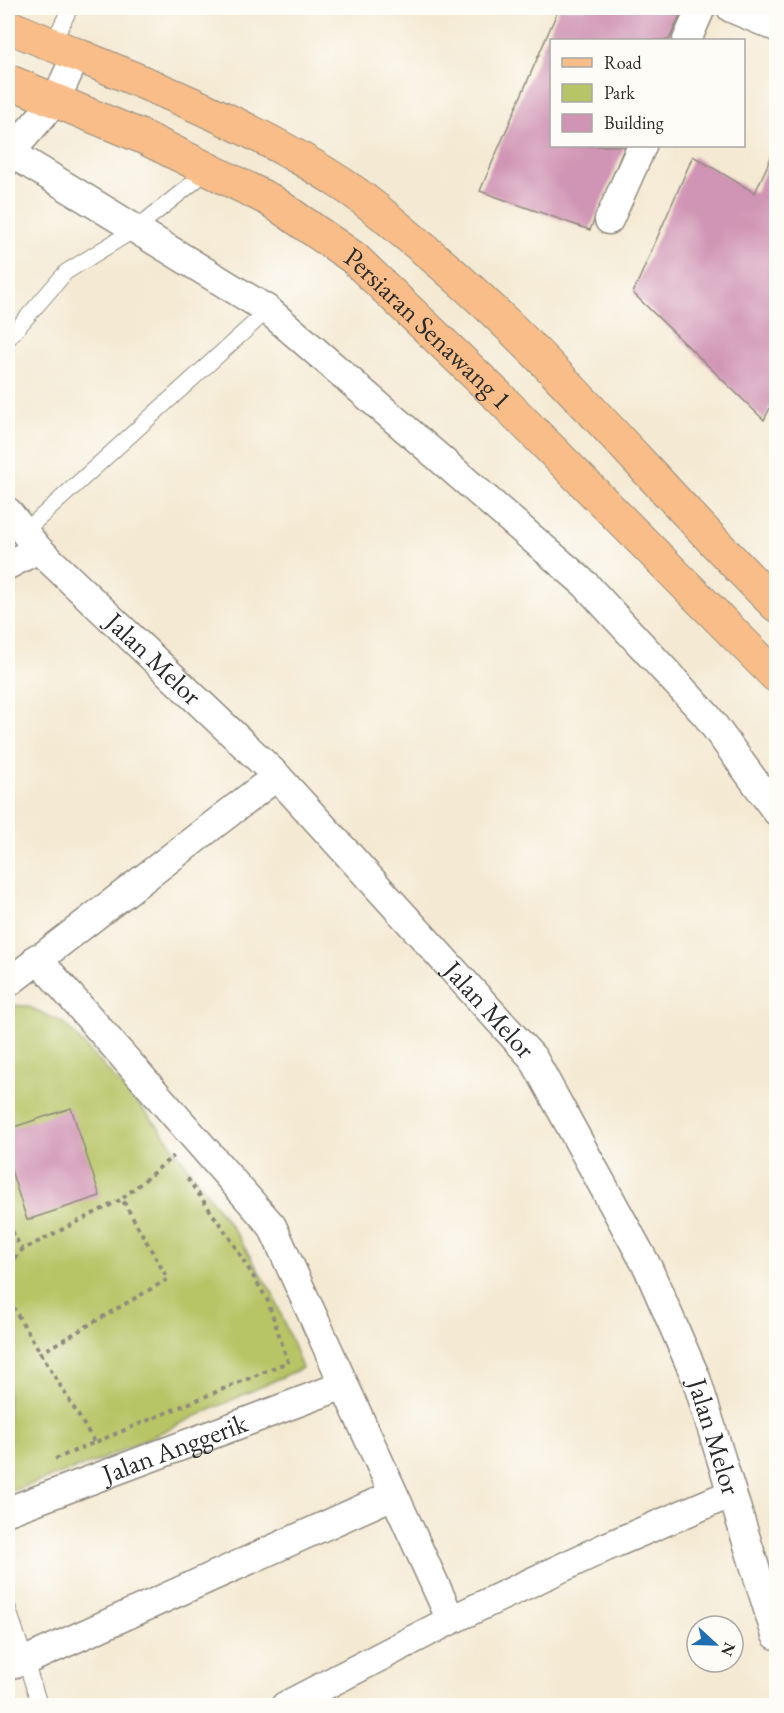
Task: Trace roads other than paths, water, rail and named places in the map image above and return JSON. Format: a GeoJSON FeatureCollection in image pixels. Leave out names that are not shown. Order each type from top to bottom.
{"type":"FeatureCollection","features":[{"type":"Feature","properties":{"kind":"main road","name":"Persiaran Senawang 1"},"geometry":{"type":"LineString","coordinates":[[8,26],[262,135],[350,189],[466,283],[575,392],[706,537],[777,605]]}},
{"type":"Feature","properties":{"kind":"main road","name":"Persiaran Senawang 1"},"geometry":{"type":"LineString","coordinates":[[8,81],[145,138],[270,200],[354,258],[498,396],[777,676]]}},
{"type":"Feature","properties":{"kind":"street"},"geometry":{"type":"LineString","coordinates":[[687,39],[701,8]]}},
{"type":"Feature","properties":{"kind":"street"},"geometry":{"type":"LineString","coordinates":[[731,8],[777,27]]}},
{"type":"Feature","properties":{"kind":"street"},"geometry":{"type":"LineString","coordinates":[[64,50],[55,101],[8,152],[268,310],[585,584],[707,716],[777,811]]}},
{"type":"Feature","properties":{"kind":"street"},"geometry":{"type":"LineString","coordinates":[[609,220],[642,147]]}},
{"type":"Feature","properties":{"kind":"street"},"geometry":{"type":"LineString","coordinates":[[8,565],[23,531]]}},
{"type":"Feature","properties":{"kind":"street","name":"Jalan Melor"},"geometry":{"type":"LineString","coordinates":[[23,531],[277,776],[533,1058],[648,1268],[696,1378],[730,1494],[777,1635]]}},
{"type":"Feature","properties":{"kind":"street"},"geometry":{"type":"LineString","coordinates":[[8,983],[37,958],[277,776]]}},
{"type":"Feature","properties":{"kind":"street"},"geometry":{"type":"LineString","coordinates":[[37,958],[272,1226],[451,1620]]}},
{"type":"Feature","properties":{"kind":"street","name":"Jalan Anggerik"},"geometry":{"type":"LineString","coordinates":[[8,1511],[344,1385]]}},
{"type":"Feature","properties":{"kind":"street"},"geometry":{"type":"LineString","coordinates":[[285,1706],[451,1620],[606,1547],[730,1494]]}},
{"type":"Feature","properties":{"kind":"street"},"geometry":{"type":"LineString","coordinates":[[16,1663],[393,1495]]}},
{"type":"Feature","properties":{"kind":"lane"},"geometry":{"type":"LineString","coordinates":[[64,50],[70,8]]}},
{"type":"Feature","properties":{"kind":"lane"},"geometry":{"type":"LineString","coordinates":[[8,339],[66,272],[134,230],[209,170]]}},
{"type":"Feature","properties":{"kind":"lane"},"geometry":{"type":"LineString","coordinates":[[23,531],[268,310]]}},
{"type":"Feature","properties":{"kind":"lane"},"geometry":{"type":"LineString","coordinates":[[8,1608],[16,1663],[40,1706]]}}]}
